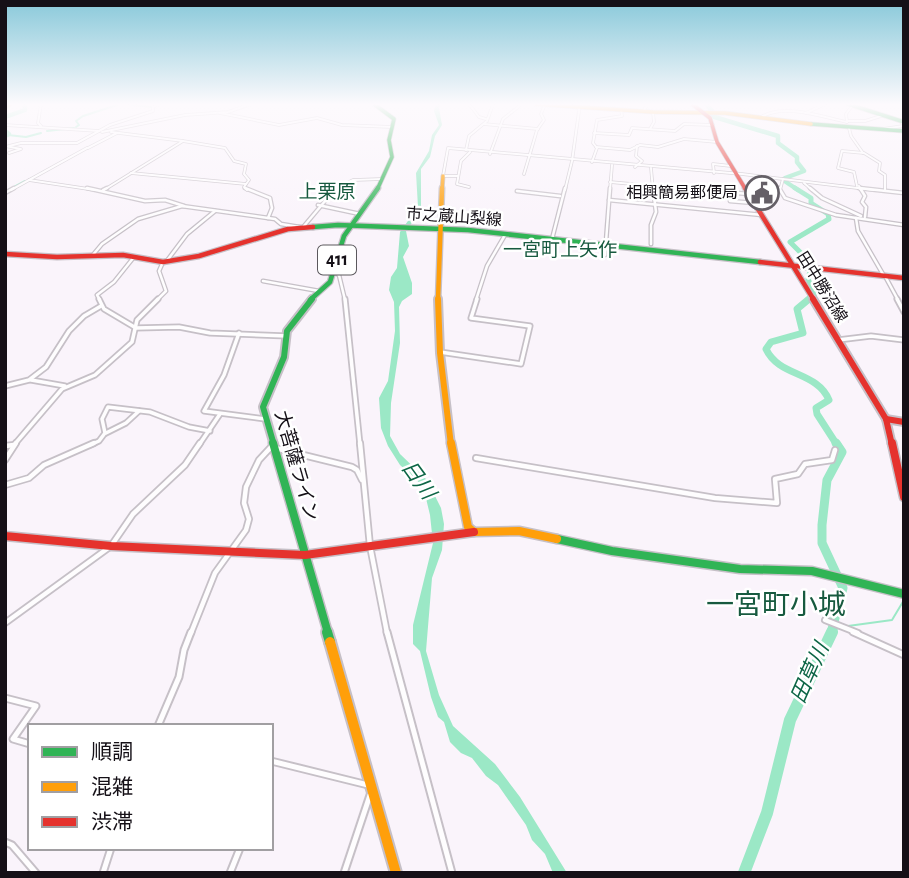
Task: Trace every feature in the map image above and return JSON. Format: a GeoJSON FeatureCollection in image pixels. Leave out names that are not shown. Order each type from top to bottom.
{"type":"FeatureCollection","features":[{"type":"Feature","properties":{"kind":"main road","name":"大菩薩ライン"},"geometry":{"type":"LineString","coordinates":[[391,145],[393,156],[382,179],[341,244],[330,282],[303,307],[286,336],[284,357],[263,402],[265,419],[396,873]]}},
{"type":"Feature","properties":{"kind":"main road","name":"田中勝沼線"},"geometry":{"type":"LineString","coordinates":[[719,145],[886,419],[894,446],[896,475],[904,496]]}},
{"type":"Feature","properties":{"kind":"main road"},"geometry":{"type":"LineString","coordinates":[[443,176],[436,254],[441,402],[454,479],[468,527],[474,532]]}},
{"type":"Feature","properties":{"kind":"main road","name":"市之蔵山梨線"},"geometry":{"type":"LineString","coordinates":[[5,254],[134,257],[165,262],[199,256],[302,227],[351,225],[505,234],[904,278]]}},
{"type":"Feature","properties":{"kind":"main road"},"geometry":{"type":"LineString","coordinates":[[886,419],[904,422]]}},
{"type":"Feature","properties":{"kind":"main road"},"geometry":{"type":"LineString","coordinates":[[5,536],[111,546],[305,555],[474,532],[519,531],[612,551],[740,569],[798,569],[904,594]]}},
{"type":"Feature","properties":{"kind":"street"},"geometry":{"type":"LineString","coordinates":[[5,193],[93,145]]}},
{"type":"Feature","properties":{"kind":"street"},"geometry":{"type":"LineString","coordinates":[[103,190],[177,145]]}},
{"type":"Feature","properties":{"kind":"street"},"geometry":{"type":"LineString","coordinates":[[207,145],[225,148],[234,161],[246,164],[244,174],[249,180],[244,187],[270,198],[272,208],[268,218]]}},
{"type":"Feature","properties":{"kind":"street"},"geometry":{"type":"LineString","coordinates":[[468,145],[468,151],[461,161],[457,184],[469,187]]}},
{"type":"Feature","properties":{"kind":"street"},"geometry":{"type":"LineString","coordinates":[[490,154],[494,145]]}},
{"type":"Feature","properties":{"kind":"street"},"geometry":{"type":"LineString","coordinates":[[524,174],[532,145]]}},
{"type":"Feature","properties":{"kind":"street"},"geometry":{"type":"LineString","coordinates":[[552,239],[574,145]]}},
{"type":"Feature","properties":{"kind":"street"},"geometry":{"type":"LineString","coordinates":[[592,163],[596,146],[630,150],[636,146],[664,145]]}},
{"type":"Feature","properties":{"kind":"street"},"geometry":{"type":"LineString","coordinates":[[858,145],[864,153],[880,163],[880,170],[885,175],[885,190]]}},
{"type":"Feature","properties":{"kind":"street"},"geometry":{"type":"LineString","coordinates":[[7,146],[21,149],[9,153]]}},
{"type":"Feature","properties":{"kind":"street"},"geometry":{"type":"LineString","coordinates":[[635,167],[642,161],[636,156],[636,146]]}},
{"type":"Feature","properties":{"kind":"street"},"geometry":{"type":"LineString","coordinates":[[458,176],[443,176],[448,148],[858,186],[904,193]]}},
{"type":"Feature","properties":{"kind":"street"},"geometry":{"type":"LineString","coordinates":[[864,153],[842,151],[838,168],[854,172],[858,186],[865,196],[862,202],[866,207],[865,217]]}},
{"type":"Feature","properties":{"kind":"street"},"geometry":{"type":"LineString","coordinates":[[714,173],[713,164],[731,166]]}},
{"type":"Feature","properties":{"kind":"street"},"geometry":{"type":"LineString","coordinates":[[605,254],[612,165]]}},
{"type":"Feature","properties":{"kind":"street"},"geometry":{"type":"LineString","coordinates":[[651,168],[655,205],[651,244]]}},
{"type":"Feature","properties":{"kind":"street"},"geometry":{"type":"LineString","coordinates":[[131,173],[246,184]]}},
{"type":"Feature","properties":{"kind":"street"},"geometry":{"type":"LineString","coordinates":[[29,180],[103,190],[145,201],[165,200],[185,206],[268,218],[281,224],[302,227],[329,192],[348,179],[382,179]]}},
{"type":"Feature","properties":{"kind":"street"},"geometry":{"type":"LineString","coordinates":[[783,179],[779,187],[785,198],[797,200],[804,206],[824,213],[865,217],[904,225]]}},
{"type":"Feature","properties":{"kind":"street"},"geometry":{"type":"LineString","coordinates":[[610,182],[749,194]]}},
{"type":"Feature","properties":{"kind":"street"},"geometry":{"type":"LineString","coordinates":[[803,182],[822,198],[865,217]]}},
{"type":"Feature","properties":{"kind":"street"},"geometry":{"type":"LineString","coordinates":[[517,191],[561,196]]}},
{"type":"Feature","properties":{"kind":"street"},"geometry":{"type":"LineString","coordinates":[[728,192],[730,201],[754,203]]}},
{"type":"Feature","properties":{"kind":"street"},"geometry":{"type":"LineString","coordinates":[[609,200],[762,215]]}},
{"type":"Feature","properties":{"kind":"street"},"geometry":{"type":"LineString","coordinates":[[318,205],[360,214]]}},
{"type":"Feature","properties":{"kind":"street"},"geometry":{"type":"LineString","coordinates":[[92,256],[102,244],[138,219],[185,206]]}},
{"type":"Feature","properties":{"kind":"street"},"geometry":{"type":"LineString","coordinates":[[5,460],[14,445],[56,395],[67,386],[95,375],[132,342],[137,320],[166,291],[159,271],[187,234],[216,210]]}},
{"type":"Feature","properties":{"kind":"street"},"geometry":{"type":"LineString","coordinates":[[856,217],[858,231],[904,312]]}},
{"type":"Feature","properties":{"kind":"street"},"geometry":{"type":"LineString","coordinates":[[440,352],[521,364],[530,326],[471,318],[487,266],[502,245],[505,234]]}},
{"type":"Feature","properties":{"kind":"street"},"geometry":{"type":"LineString","coordinates":[[134,257],[114,282],[98,293],[101,306],[136,328],[179,327],[198,331],[286,336]]}},
{"type":"Feature","properties":{"kind":"street"},"geometry":{"type":"LineString","coordinates":[[334,272],[339,275],[346,303],[370,547],[382,614],[452,873]]}},
{"type":"Feature","properties":{"kind":"street"},"geometry":{"type":"LineString","coordinates":[[263,281],[321,291]]}},
{"type":"Feature","properties":{"kind":"street"},"geometry":{"type":"LineString","coordinates":[[29,380],[46,367],[69,331],[101,306]]}},
{"type":"Feature","properties":{"kind":"street"},"geometry":{"type":"LineString","coordinates":[[239,333],[224,375],[204,411],[265,419]]}},
{"type":"Feature","properties":{"kind":"street"},"geometry":{"type":"LineString","coordinates":[[838,340],[871,336],[904,341]]}},
{"type":"Feature","properties":{"kind":"street"},"geometry":{"type":"LineString","coordinates":[[5,386],[29,380],[67,386]]}},
{"type":"Feature","properties":{"kind":"street"},"geometry":{"type":"LineString","coordinates":[[105,433],[102,419],[108,407],[150,412],[189,427],[210,431]]}},
{"type":"Feature","properties":{"kind":"street"},"geometry":{"type":"LineString","coordinates":[[5,485],[29,478],[44,465],[99,441],[105,433],[126,423],[139,411]]}},
{"type":"Feature","properties":{"kind":"street"},"geometry":{"type":"LineString","coordinates":[[5,623],[8,617],[111,546],[134,514],[172,480],[220,414]]}},
{"type":"Feature","properties":{"kind":"street"},"geometry":{"type":"LineString","coordinates":[[5,446],[14,445]]}},
{"type":"Feature","properties":{"kind":"street"},"geometry":{"type":"LineString","coordinates":[[159,724],[179,677],[184,650],[215,573],[246,530],[249,519],[244,503],[246,487],[259,460],[273,446],[352,467],[358,470],[364,481]]}},
{"type":"Feature","properties":{"kind":"street"},"geometry":{"type":"LineString","coordinates":[[476,458],[658,487],[714,500],[777,503],[775,479],[799,474],[805,464],[830,461],[835,450]]}},
{"type":"Feature","properties":{"kind":"street"},"geometry":{"type":"LineString","coordinates":[[825,620],[896,649],[904,655]]}},
{"type":"Feature","properties":{"kind":"street"},"geometry":{"type":"LineString","coordinates":[[5,698],[36,706],[13,739],[28,743]]}},
{"type":"Feature","properties":{"kind":"street"},"geometry":{"type":"LineString","coordinates":[[273,763],[373,786],[344,873]]}},
{"type":"Feature","properties":{"kind":"street"},"geometry":{"type":"LineString","coordinates":[[5,842],[12,845],[36,873]]}},
{"type":"Feature","properties":{"kind":"street"},"geometry":{"type":"LineString","coordinates":[[103,873],[110,850]]}},
{"type":"Feature","properties":{"kind":"street"},"geometry":{"type":"LineString","coordinates":[[230,873],[239,850]]}},
{"type":"Feature","properties":{"kind":"water","name":"日川"},"geometry":{"type":"Polygon","coordinates":[[[430,145],[433,145],[430,157],[421,169],[421,210],[406,231],[409,246],[403,257],[412,283],[412,294],[402,301],[399,307],[400,343],[391,403],[390,436],[400,454],[427,480],[441,508],[444,524],[442,550],[432,578],[426,651],[439,695],[453,726],[495,764],[520,797],[567,873],[553,873],[545,854],[532,840],[526,825],[498,785],[486,776],[472,758],[461,753],[450,742],[444,722],[438,717],[431,697],[420,651],[413,644],[413,625],[433,543],[430,515],[423,486],[400,465],[388,446],[381,428],[379,398],[388,381],[395,331],[394,302],[389,290],[391,277],[397,268],[400,232],[418,207],[416,173],[430,145]]]}},
{"type":"Feature","properties":{"kind":"waterway","name":"田草川"},"geometry":{"type":"LineString","coordinates":[[781,145],[797,157],[797,162],[804,171],[785,178],[786,182],[795,188]]}},
{"type":"Feature","properties":{"kind":"waterway"},"geometry":{"type":"LineString","coordinates":[[14,187],[25,181]]}},
{"type":"Feature","properties":{"kind":"waterway","name":"田草川"},"geometry":{"type":"LineString","coordinates":[[795,188],[811,198],[811,203],[828,214],[829,219],[790,242],[812,264],[808,279],[815,294],[807,300]]}},
{"type":"Feature","properties":{"kind":"waterway","name":"田草川"},"geometry":{"type":"LineString","coordinates":[[809,299],[797,309],[803,333],[771,342],[766,349],[780,365],[816,384],[823,391],[829,400],[816,408],[817,414],[837,445]]}},
{"type":"Feature","properties":{"kind":"waterway","name":"田草川"},"geometry":{"type":"LineString","coordinates":[[831,633],[843,588],[822,543],[822,525],[827,480],[842,452],[836,443]]}},
{"type":"Feature","properties":{"kind":"waterway"},"geometry":{"type":"LineString","coordinates":[[848,626],[892,620],[904,600]]}},
{"type":"Feature","properties":{"kind":"waterway","name":"田草川"},"geometry":{"type":"LineString","coordinates":[[833,630],[839,628]]}},
{"type":"Feature","properties":{"kind":"waterway","name":"田草川"},"geometry":{"type":"LineString","coordinates":[[744,873],[767,813],[790,720],[832,632]]}},
{"type":"Feature","properties":{"kind":"traffic: fast"},"geometry":{"type":"LineString","coordinates":[[330,642],[263,407],[284,357],[287,331],[303,307],[330,282],[344,236],[379,187],[392,157],[390,145]]}},
{"type":"Feature","properties":{"kind":"traffic: fast"},"geometry":{"type":"LineString","coordinates":[[313,227],[338,225],[468,230],[760,262]]}},
{"type":"Feature","properties":{"kind":"traffic: fast"},"geometry":{"type":"LineString","coordinates":[[557,539],[612,551],[740,569],[812,571],[904,594]]}},
{"type":"Feature","properties":{"kind":"traffic: slow"},"geometry":{"type":"LineString","coordinates":[[443,176],[438,265],[440,353],[450,440],[468,527],[474,532],[519,531],[557,539]]}},
{"type":"Feature","properties":{"kind":"traffic: slow"},"geometry":{"type":"LineString","coordinates":[[330,642],[396,873]]}},
{"type":"Feature","properties":{"kind":"traffic: jam"},"geometry":{"type":"LineString","coordinates":[[719,145],[886,419],[904,497]]}},
{"type":"Feature","properties":{"kind":"traffic: jam"},"geometry":{"type":"LineString","coordinates":[[5,254],[57,257],[123,255],[163,262],[199,256],[288,229],[313,227]]}},
{"type":"Feature","properties":{"kind":"traffic: jam"},"geometry":{"type":"LineString","coordinates":[[760,262],[904,278]]}},
{"type":"Feature","properties":{"kind":"traffic: jam"},"geometry":{"type":"LineString","coordinates":[[886,419],[904,422]]}},
{"type":"Feature","properties":{"kind":"traffic: jam"},"geometry":{"type":"LineString","coordinates":[[5,536],[111,546],[305,555],[474,532]]}},
{"type":"Feature","properties":{"kind":"place","name":"相興簡易郵便局"},"geometry":{"type":"Point","coordinates":[762,193]}},
{"type":"Feature","properties":{"kind":"district","name":"上栗原"},"geometry":{"type":"Point","coordinates":[327,192]}},
{"type":"Feature","properties":{"kind":"district","name":"一宮町上矢作"},"geometry":{"type":"Point","coordinates":[560,250]}},
{"type":"Feature","properties":{"kind":"district","name":"一宮町小城"},"geometry":{"type":"Point","coordinates":[776,606]}}]}
